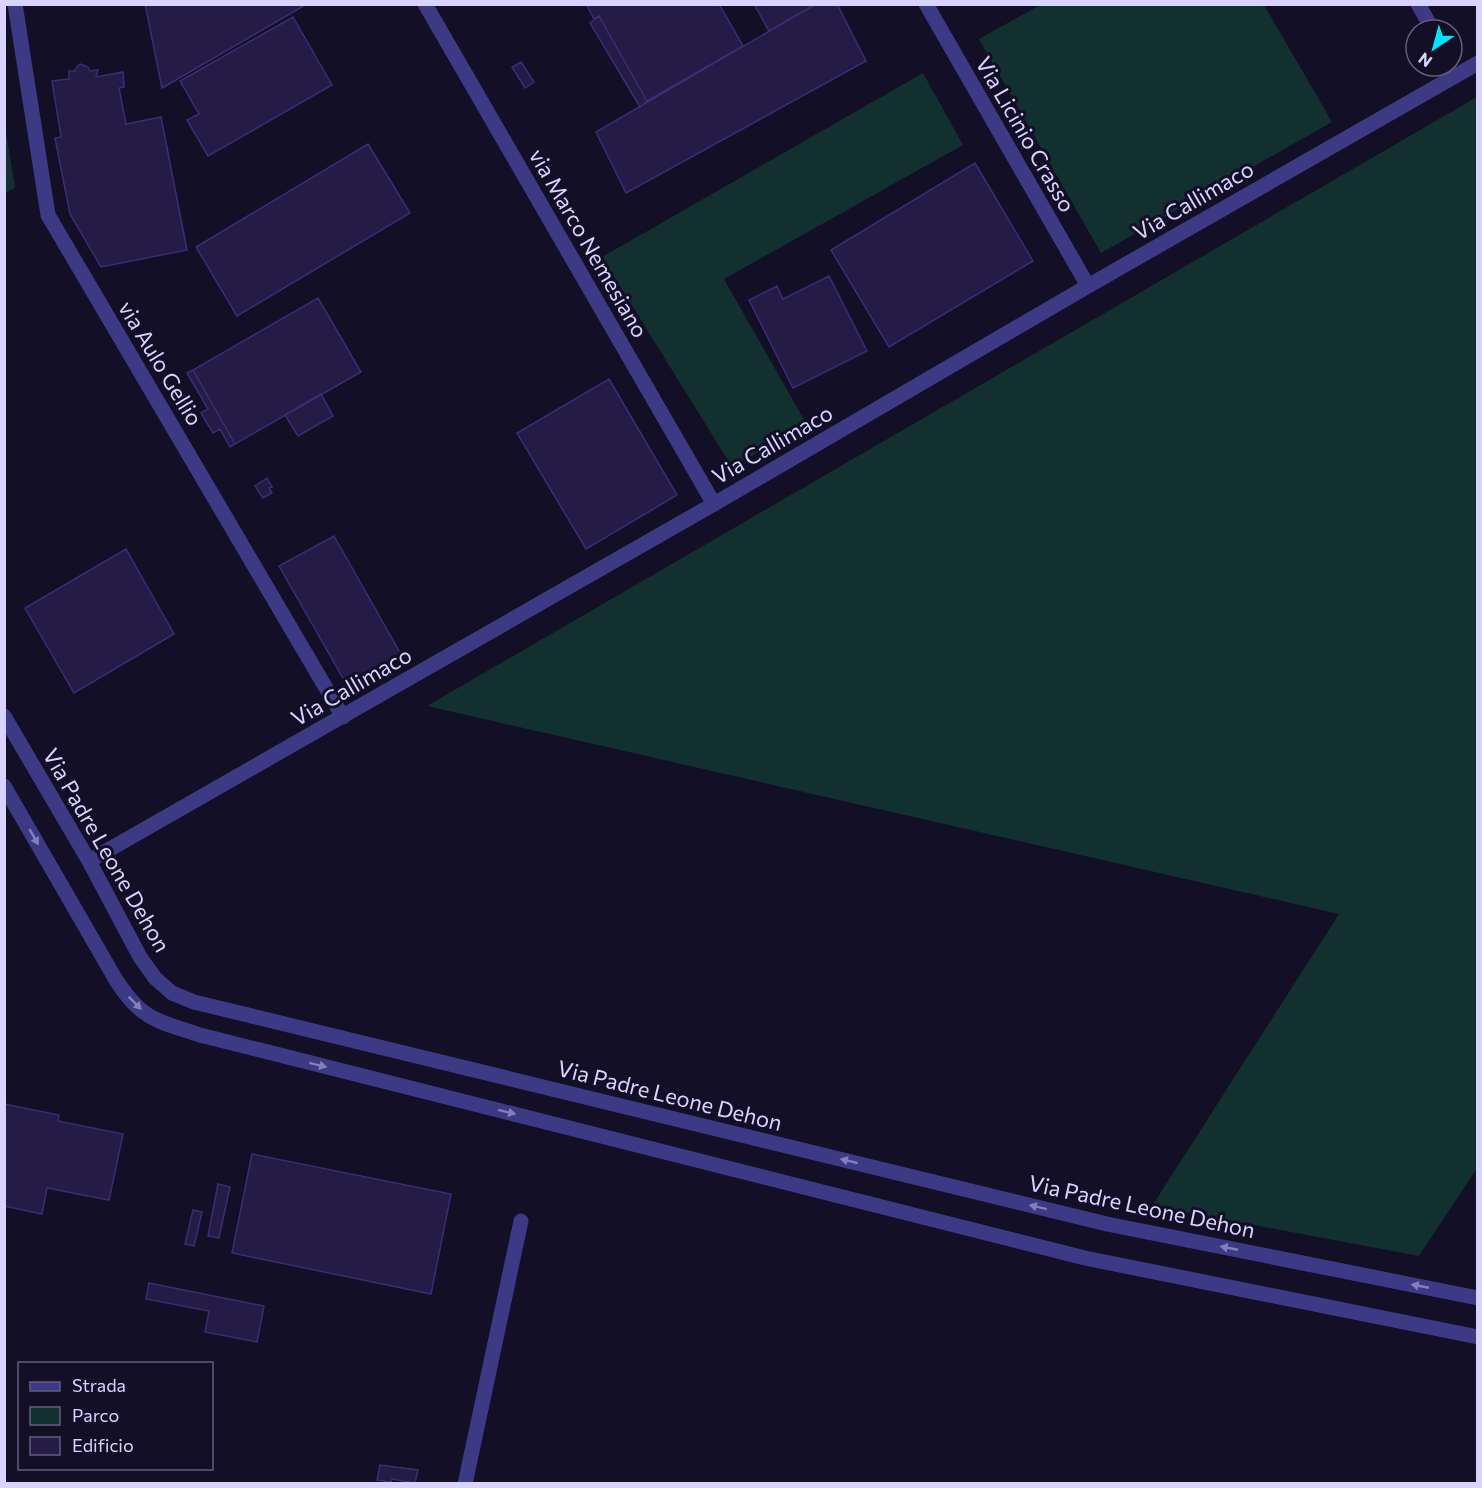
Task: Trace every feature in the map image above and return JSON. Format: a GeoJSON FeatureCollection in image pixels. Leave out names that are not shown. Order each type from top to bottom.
{"type":"FeatureCollection","features":[{"type":"Feature","properties":{"kind":"street","name":"via Aulo Gellio"},"geometry":{"type":"LineString","coordinates":[[15,4],[48,215],[344,717]]}},
{"type":"Feature","properties":{"kind":"street","name":"via Marco Nemesiano"},"geometry":{"type":"LineString","coordinates":[[425,4],[714,504]]}},
{"type":"Feature","properties":{"kind":"street","name":"Via Licinio Crasso"},"geometry":{"type":"LineString","coordinates":[[926,4],[1088,286]]}},
{"type":"Feature","properties":{"kind":"street"},"geometry":{"type":"LineString","coordinates":[[1418,4],[1426,18]]}},
{"type":"Feature","properties":{"kind":"street","name":"Via Callimaco"},"geometry":{"type":"LineString","coordinates":[[89,861],[714,504],[1440,78]]}},
{"type":"Feature","properties":{"kind":"street","name":"Via Padre Leone Dehon"},"geometry":{"type":"LineString","coordinates":[[4,716],[89,861],[140,957],[155,978],[172,993],[194,1002],[1107,1224],[1478,1298]]}},
{"type":"Feature","properties":{"kind":"street"},"geometry":{"type":"LineString","coordinates":[[4,786],[116,980],[145,1013],[170,1025],[200,1035],[1085,1258],[1478,1337]]}},
{"type":"Feature","properties":{"kind":"street"},"geometry":{"type":"LineString","coordinates":[[465,1484],[521,1221]]}},
{"type":"Feature","properties":{"kind":"green space"},"geometry":{"type":"Polygon","coordinates":[[[1040,5],[1264,5],[1332,122],[1101,253],[979,39],[1040,5]]]}},
{"type":"Feature","properties":{"kind":"green space"},"geometry":{"type":"Polygon","coordinates":[[[923,73],[963,145],[724,279],[807,425],[732,467],[602,257],[923,73]]]}},
{"type":"Feature","properties":{"kind":"green space"},"geometry":{"type":"Polygon","coordinates":[[[1477,97],[1477,1168],[1419,1256],[1152,1206],[1339,914],[427,706],[1477,97]]]}},
{"type":"Feature","properties":{"kind":"green space"},"geometry":{"type":"Polygon","coordinates":[[[4,120],[15,188],[5,193],[4,193],[4,120]]]}},
{"type":"Feature","properties":{"kind":"building"},"geometry":{"type":"Polygon","coordinates":[[[145,4],[307,4],[162,88],[145,4]]]}},
{"type":"Feature","properties":{"kind":"building"},"geometry":{"type":"Polygon","coordinates":[[[586,4],[719,4],[743,46],[647,101],[599,16],[594,19],[586,4]]]}},
{"type":"Feature","properties":{"kind":"building"},"geometry":{"type":"Polygon","coordinates":[[[754,4],[816,4],[769,31],[754,4]]]}},
{"type":"Feature","properties":{"kind":"building"},"geometry":{"type":"Polygon","coordinates":[[[816,4],[837,4],[866,61],[626,193],[596,132],[816,4]]]}},
{"type":"Feature","properties":{"kind":"building"},"geometry":{"type":"Polygon","coordinates":[[[599,16],[647,101],[640,107],[590,23],[599,16]]]}},
{"type":"Feature","properties":{"kind":"building"},"geometry":{"type":"Polygon","coordinates":[[[293,17],[332,85],[208,156],[187,120],[199,114],[180,81],[293,17]]]}},
{"type":"Feature","properties":{"kind":"building"},"geometry":{"type":"Polygon","coordinates":[[[521,62],[534,82],[525,88],[512,67],[521,62]]]}},
{"type":"Feature","properties":{"kind":"building"},"geometry":{"type":"Polygon","coordinates":[[[80,64],[88,67],[90,71],[98,70],[96,77],[123,72],[124,87],[119,88],[126,124],[161,117],[187,250],[101,267],[70,214],[55,138],[61,137],[52,81],[69,79],[69,71],[75,71],[80,64]]]}},
{"type":"Feature","properties":{"kind":"building"},"geometry":{"type":"Polygon","coordinates":[[[368,144],[410,213],[237,316],[196,247],[368,144]]]}},
{"type":"Feature","properties":{"kind":"building"},"geometry":{"type":"Polygon","coordinates":[[[975,163],[1033,261],[889,347],[831,250],[975,163]]]}},
{"type":"Feature","properties":{"kind":"building"},"geometry":{"type":"Polygon","coordinates":[[[829,276],[867,351],[793,388],[749,300],[777,286],[783,299],[829,276]]]}},
{"type":"Feature","properties":{"kind":"building"},"geometry":{"type":"Polygon","coordinates":[[[318,298],[361,372],[235,444],[193,370],[318,298]]]}},
{"type":"Feature","properties":{"kind":"building"},"geometry":{"type":"Polygon","coordinates":[[[193,370],[235,444],[230,447],[220,429],[213,433],[201,413],[208,409],[187,373],[193,370]]]}},
{"type":"Feature","properties":{"kind":"building"},"geometry":{"type":"Polygon","coordinates":[[[609,379],[677,495],[586,549],[517,433],[609,379]]]}},
{"type":"Feature","properties":{"kind":"building"},"geometry":{"type":"Polygon","coordinates":[[[321,394],[333,416],[298,436],[285,415],[321,394]]]}},
{"type":"Feature","properties":{"kind":"building"},"geometry":{"type":"Polygon","coordinates":[[[267,478],[272,487],[269,488],[272,493],[263,498],[255,486],[267,478]]]}},
{"type":"Feature","properties":{"kind":"building"},"geometry":{"type":"Polygon","coordinates":[[[334,536],[402,656],[348,687],[279,566],[334,536]]]}},
{"type":"Feature","properties":{"kind":"building"},"geometry":{"type":"Polygon","coordinates":[[[126,549],[174,634],[74,693],[25,608],[126,549]]]}},
{"type":"Feature","properties":{"kind":"building"},"geometry":{"type":"Polygon","coordinates":[[[4,1104],[59,1115],[58,1121],[123,1134],[109,1200],[47,1188],[42,1214],[4,1206],[4,1104]]]}},
{"type":"Feature","properties":{"kind":"building"},"geometry":{"type":"Polygon","coordinates":[[[252,1154],[451,1194],[431,1294],[232,1253],[252,1154]]]}},
{"type":"Feature","properties":{"kind":"building"},"geometry":{"type":"Polygon","coordinates":[[[218,1184],[230,1187],[219,1238],[208,1236],[218,1184]]]}},
{"type":"Feature","properties":{"kind":"building"},"geometry":{"type":"Polygon","coordinates":[[[193,1210],[202,1212],[194,1246],[185,1244],[193,1210]]]}},
{"type":"Feature","properties":{"kind":"building"},"geometry":{"type":"Polygon","coordinates":[[[149,1283],[264,1306],[257,1342],[205,1332],[209,1311],[146,1299],[149,1283]]]}},
{"type":"Feature","properties":{"kind":"building"},"geometry":{"type":"Polygon","coordinates":[[[380,1465],[418,1470],[415,1483],[392,1479],[391,1482],[377,1480],[380,1465]]]}}]}
